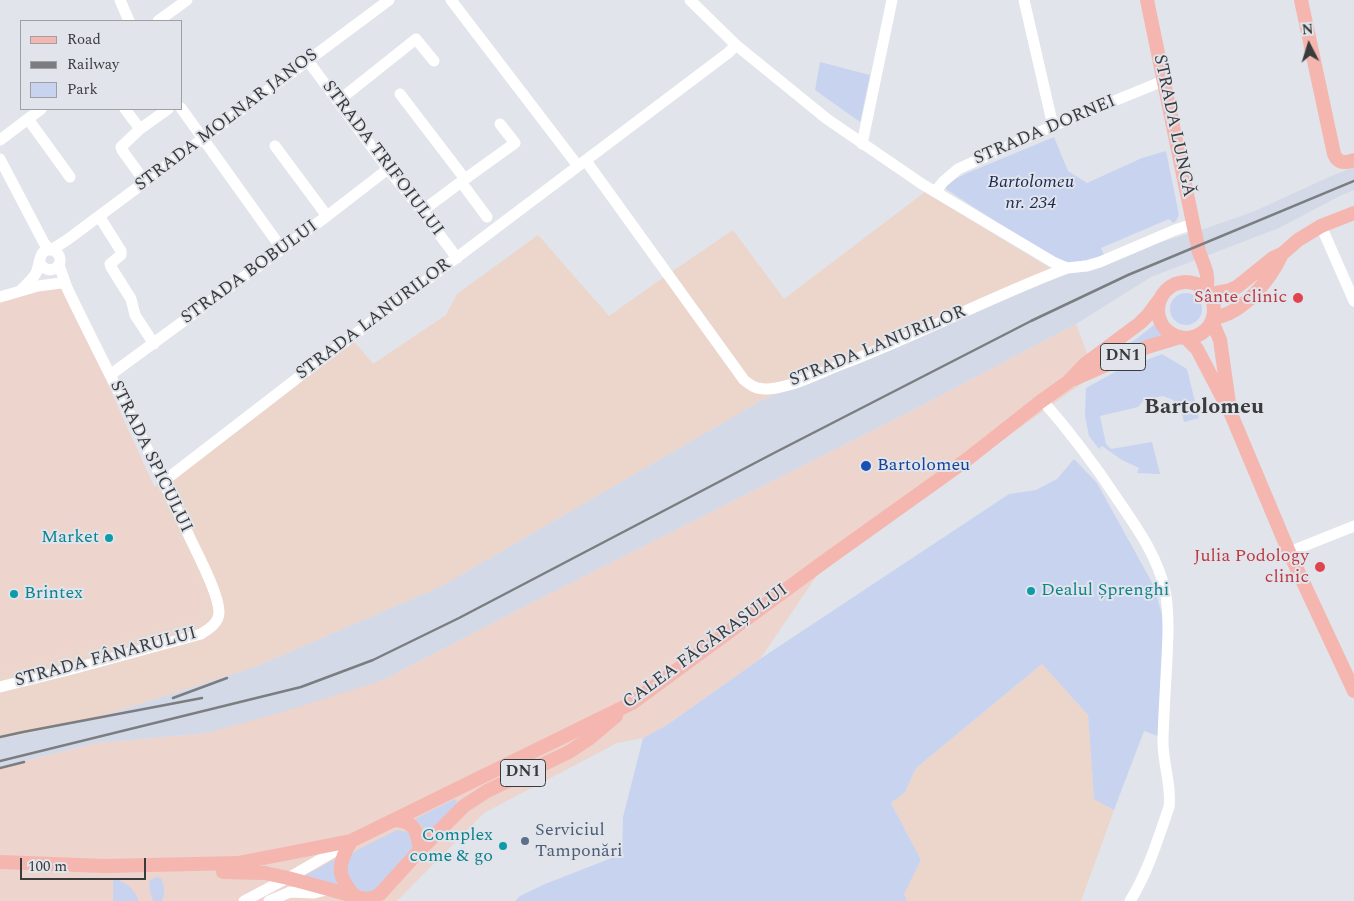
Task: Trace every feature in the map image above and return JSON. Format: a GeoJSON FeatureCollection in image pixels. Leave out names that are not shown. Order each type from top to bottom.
{"type":"FeatureCollection","features":[{"type":"Feature","properties":{"kind":"main road","name":"STRADA LUNGĂ"},"geometry":{"type":"LineString","coordinates":[[1147,0],[1199,252],[1207,273],[1208,292]]}},
{"type":"Feature","properties":{"kind":"main road"},"geometry":{"type":"LineString","coordinates":[[1301,0],[1334,154],[1340,162],[1354,160]]}},
{"type":"Feature","properties":{"kind":"main road","name":"DN1"},"geometry":{"type":"LineString","coordinates":[[1208,292],[1230,290],[1237,287],[1298,240],[1322,226],[1354,213]]}},
{"type":"Feature","properties":{"kind":"main road"},"geometry":{"type":"LineString","coordinates":[[1179,283],[1193,271],[1199,252]]}},
{"type":"Feature","properties":{"kind":"main road","name":"DN1"},"geometry":{"type":"LineString","coordinates":[[1179,283],[1171,286],[1165,292],[1160,299],[1158,312],[1163,326],[1173,335],[1192,337],[1204,332],[1213,319],[1232,312],[1246,301],[1264,282],[1282,254]]}},
{"type":"Feature","properties":{"kind":"main road"},"geometry":{"type":"LineString","coordinates":[[1179,283],[1190,282],[1196,284],[1208,292],[1214,305],[1213,319],[1220,340],[1231,414]]}},
{"type":"Feature","properties":{"kind":"main road","name":"CALEA FĂGĂRAȘULUI"},"geometry":{"type":"LineString","coordinates":[[1068,382],[1084,364],[1140,323],[1160,299]]}},
{"type":"Feature","properties":{"kind":"main road"},"geometry":{"type":"LineString","coordinates":[[1183,337],[1197,349],[1231,414],[1290,552],[1354,691]]}},
{"type":"Feature","properties":{"kind":"main road","name":"CALEA FĂGĂRAȘULUI"},"geometry":{"type":"LineString","coordinates":[[0,862],[95,866],[238,863],[351,841],[632,703],[825,560],[964,461],[1068,382],[1147,347],[1183,337]]}},
{"type":"Feature","properties":{"kind":"main road","name":"DN1"},"geometry":{"type":"LineString","coordinates":[[288,878],[332,889],[361,899],[373,898],[380,894],[453,816],[475,798],[569,752],[590,738],[632,703]]}},
{"type":"Feature","properties":{"kind":"main road"},"geometry":{"type":"LineString","coordinates":[[396,820],[406,821],[415,828],[420,850]]}},
{"type":"Feature","properties":{"kind":"main road"},"geometry":{"type":"LineString","coordinates":[[351,841],[341,861],[341,876],[344,883],[361,899]]}},
{"type":"Feature","properties":{"kind":"main road","name":"CALEA FĂGĂRAȘULUI"},"geometry":{"type":"LineString","coordinates":[[130,866],[144,871],[265,873],[288,878]]}},
{"type":"Feature","properties":{"kind":"street"},"geometry":{"type":"LineString","coordinates":[[120,0],[129,20]]}},
{"type":"Feature","properties":{"kind":"street"},"geometry":{"type":"LineString","coordinates":[[159,20],[187,0]]}},
{"type":"Feature","properties":{"kind":"street","name":"STRADA MOLNAR JANOS"},"geometry":{"type":"LineString","coordinates":[[50,258],[64,242],[389,0]]}},
{"type":"Feature","properties":{"kind":"street"},"geometry":{"type":"LineString","coordinates":[[451,0],[582,163]]}},
{"type":"Feature","properties":{"kind":"street"},"geometry":{"type":"LineString","coordinates":[[690,0],[736,45],[827,119],[862,144],[935,192],[1053,262],[1067,268]]}},
{"type":"Feature","properties":{"kind":"street"},"geometry":{"type":"LineString","coordinates":[[862,144],[892,0]]}},
{"type":"Feature","properties":{"kind":"street"},"geometry":{"type":"LineString","coordinates":[[1024,0],[1053,126]]}},
{"type":"Feature","properties":{"kind":"street"},"geometry":{"type":"LineString","coordinates":[[338,101],[416,39],[434,60]]}},
{"type":"Feature","properties":{"kind":"street","name":"STRADA LANURILOR"},"geometry":{"type":"LineString","coordinates":[[164,481],[728,53],[736,45]]}},
{"type":"Feature","properties":{"kind":"street","name":"STRADA TRIFOIULUI"},"geometry":{"type":"LineString","coordinates":[[308,61],[457,258]]}},
{"type":"Feature","properties":{"kind":"street","name":"STRADA DORNEI"},"geometry":{"type":"LineString","coordinates":[[935,192],[958,169],[1053,126],[1163,81]]}},
{"type":"Feature","properties":{"kind":"street"},"geometry":{"type":"LineString","coordinates":[[400,94],[463,180],[487,217]]}},
{"type":"Feature","properties":{"kind":"street"},"geometry":{"type":"LineString","coordinates":[[182,109],[282,249]]}},
{"type":"Feature","properties":{"kind":"street"},"geometry":{"type":"LineString","coordinates":[[0,140],[40,110]]}},
{"type":"Feature","properties":{"kind":"street"},"geometry":{"type":"LineString","coordinates":[[125,110],[140,129]]}},
{"type":"Feature","properties":{"kind":"street"},"geometry":{"type":"LineString","coordinates":[[145,182],[121,147],[140,129],[167,110]]}},
{"type":"Feature","properties":{"kind":"street"},"geometry":{"type":"LineString","coordinates":[[28,119],[70,177]]}},
{"type":"Feature","properties":{"kind":"street"},"geometry":{"type":"LineString","coordinates":[[422,211],[515,144],[500,124]]}},
{"type":"Feature","properties":{"kind":"street"},"geometry":{"type":"LineString","coordinates":[[275,146],[327,216]]}},
{"type":"Feature","properties":{"kind":"street","name":"STRADA SPICULUI"},"geometry":{"type":"LineString","coordinates":[[0,159],[164,481],[217,598],[220,613],[211,627]]}},
{"type":"Feature","properties":{"kind":"street","name":"STRADA LANURILOR"},"geometry":{"type":"LineString","coordinates":[[582,163],[744,380],[756,388],[788,386],[880,350],[1067,268],[1087,266],[1100,262],[1193,224]]}},
{"type":"Feature","properties":{"kind":"street","name":"STRADA BOBULUI"},"geometry":{"type":"LineString","coordinates":[[110,375],[388,169]]}},
{"type":"Feature","properties":{"kind":"street"},"geometry":{"type":"LineString","coordinates":[[99,216],[121,251],[121,255],[110,264],[110,267],[131,299],[135,315],[154,344]]}},
{"type":"Feature","properties":{"kind":"street"},"geometry":{"type":"LineString","coordinates":[[1322,226],[1354,301]]}},
{"type":"Feature","properties":{"kind":"street"},"geometry":{"type":"LineString","coordinates":[[38,286],[50,258]]}},
{"type":"Feature","properties":{"kind":"street"},"geometry":{"type":"LineString","coordinates":[[20,291],[50,258]]}},
{"type":"Feature","properties":{"kind":"street"},"geometry":{"type":"LineString","coordinates":[[0,297],[38,286],[64,286]]}},
{"type":"Feature","properties":{"kind":"street"},"geometry":{"type":"LineString","coordinates":[[1042,400],[1096,468],[1139,529],[1157,565],[1166,591],[1168,647],[1163,748],[1170,801],[1152,856],[1140,886],[1130,901]]}},
{"type":"Feature","properties":{"kind":"street"},"geometry":{"type":"LineString","coordinates":[[1290,552],[1354,526]]}},
{"type":"Feature","properties":{"kind":"street","name":"STRADA FÂNARULUI"},"geometry":{"type":"LineString","coordinates":[[0,687],[201,634],[211,627]]}},
{"type":"Feature","properties":{"kind":"street"},"geometry":{"type":"LineString","coordinates":[[244,901],[351,841]]}},
{"type":"Feature","properties":{"kind":"street"},"geometry":{"type":"LineString","coordinates":[[269,901],[290,892],[314,893],[332,889]]}},
{"type":"Feature","properties":{"kind":"shaded area"},"geometry":{"type":"Polygon","coordinates":[[[1354,167],[1354,190],[1279,228],[1151,277],[1076,324],[913,410],[383,680],[286,711],[207,733],[97,743],[0,767],[0,739],[93,719],[255,667],[442,586],[762,400],[1058,273],[1204,229],[1255,211],[1354,167]]]}},
{"type":"Feature","properties":{"kind":"shaded area"},"geometry":{"type":"Polygon","coordinates":[[[925,192],[1058,273],[762,400],[442,586],[255,667],[93,719],[0,739],[0,672],[200,618],[204,595],[154,487],[352,339],[373,364],[446,315],[457,294],[538,235],[609,316],[733,230],[784,299],[925,192]]]}},
{"type":"Feature","properties":{"kind":"shaded area"},"geometry":{"type":"Polygon","coordinates":[[[58,280],[99,363],[204,595],[200,618],[0,672],[0,296],[58,280]]]}},
{"type":"Feature","properties":{"kind":"shaded area"},"geometry":{"type":"Polygon","coordinates":[[[1076,324],[1095,374],[820,571],[760,659],[667,725],[643,738],[617,743],[484,813],[397,901],[0,901],[0,767],[97,743],[207,733],[383,680],[913,410],[1076,324]]]}},
{"type":"Feature","properties":{"kind":"shaded area"},"geometry":{"type":"Polygon","coordinates":[[[1042,664],[1088,715],[1094,798],[1114,810],[1081,901],[907,901],[903,895],[921,860],[891,803],[905,792],[916,768],[1042,664]]]}},
{"type":"Feature","properties":{"kind":"green space"},"geometry":{"type":"Polygon","coordinates":[[[820,62],[870,75],[860,122],[815,90],[820,62]]]}},
{"type":"Feature","properties":{"kind":"green space","name":"Bartolomeu nr. 234"},"geometry":{"type":"Polygon","coordinates":[[[1054,137],[1068,171],[1087,183],[1142,158],[1166,151],[1179,215],[1176,221],[1173,223],[1169,219],[1101,248],[1104,255],[1067,262],[1061,261],[1010,231],[946,189],[946,184],[965,174],[1054,137]]]}},
{"type":"Feature","properties":{"kind":"green space"},"geometry":{"type":"Polygon","coordinates":[[[1186,293],[1197,298],[1202,309],[1197,320],[1186,325],[1175,320],[1170,309],[1175,298],[1186,293]]]}},
{"type":"Feature","properties":{"kind":"green space"},"geometry":{"type":"Polygon","coordinates":[[[1155,324],[1164,335],[1109,357],[1108,355],[1135,340],[1155,324]]]}},
{"type":"Feature","properties":{"kind":"green space"},"geometry":{"type":"Polygon","coordinates":[[[1162,354],[1187,369],[1199,418],[1184,422],[1181,409],[1173,400],[1163,396],[1144,400],[1138,407],[1100,416],[1106,444],[1111,449],[1152,442],[1160,474],[1137,473],[1139,468],[1122,460],[1102,446],[1099,449],[1089,436],[1085,416],[1086,388],[1115,372],[1162,354]]]}},
{"type":"Feature","properties":{"kind":"green space"},"geometry":{"type":"Polygon","coordinates":[[[1074,459],[1097,483],[1154,586],[1164,622],[1158,736],[1144,731],[1114,810],[1094,799],[1088,715],[1042,664],[916,768],[905,792],[891,803],[921,860],[904,894],[907,901],[515,901],[520,896],[545,884],[622,854],[623,817],[643,738],[667,725],[760,659],[1009,494],[1036,490],[1057,479],[1074,459]]]}},
{"type":"Feature","properties":{"kind":"green space"},"geometry":{"type":"Polygon","coordinates":[[[455,799],[458,804],[427,838],[421,825],[415,819],[455,799]]]}},
{"type":"Feature","properties":{"kind":"green space"},"geometry":{"type":"Polygon","coordinates":[[[397,830],[407,832],[412,836],[413,850],[377,890],[366,892],[354,888],[347,880],[347,858],[357,850],[397,830]]]}},
{"type":"Feature","properties":{"kind":"green space"},"geometry":{"type":"Polygon","coordinates":[[[337,858],[342,886],[304,876],[337,858]]]}},
{"type":"Feature","properties":{"kind":"green space"},"geometry":{"type":"Polygon","coordinates":[[[156,877],[161,878],[163,884],[162,901],[153,901],[149,888],[150,880],[156,877]]]}},
{"type":"Feature","properties":{"kind":"green space"},"geometry":{"type":"Polygon","coordinates":[[[113,878],[129,886],[139,901],[113,901],[113,878]]]}},
{"type":"Feature","properties":{"kind":"railway"},"geometry":{"type":"LineString","coordinates":[[0,761],[301,687],[373,660],[459,618],[1031,321],[1128,275],[1354,181]]}},
{"type":"Feature","properties":{"kind":"railway"},"geometry":{"type":"LineString","coordinates":[[173,698],[227,678]]}},
{"type":"Feature","properties":{"kind":"railway"},"geometry":{"type":"LineString","coordinates":[[0,737],[202,698]]}},
{"type":"Feature","properties":{"kind":"railway"},"geometry":{"type":"LineString","coordinates":[[0,768],[24,762]]}},
{"type":"Feature","properties":{"kind":"place","name":"Sânte clinic"},"geometry":{"type":"Point","coordinates":[1298,298]}},
{"type":"Feature","properties":{"kind":"place","name":"Bartolomeu"},"geometry":{"type":"Point","coordinates":[866,466]}},
{"type":"Feature","properties":{"kind":"place","name":"Market"},"geometry":{"type":"Point","coordinates":[109,538]}},
{"type":"Feature","properties":{"kind":"place","name":"Julia Podology clinic"},"geometry":{"type":"Point","coordinates":[1320,567]}},
{"type":"Feature","properties":{"kind":"place","name":"Dealul Șprenghi"},"geometry":{"type":"Point","coordinates":[1031,591]}},
{"type":"Feature","properties":{"kind":"place","name":"Brintex"},"geometry":{"type":"Point","coordinates":[14,594]}},
{"type":"Feature","properties":{"kind":"place","name":"Serviciul Tamponări"},"geometry":{"type":"Point","coordinates":[525,841]}},
{"type":"Feature","properties":{"kind":"place","name":"Complex come & go"},"geometry":{"type":"Point","coordinates":[503,846]}},
{"type":"Feature","properties":{"kind":"district","name":"Bartolomeu"},"geometry":{"type":"Point","coordinates":[1204,409]}}]}
